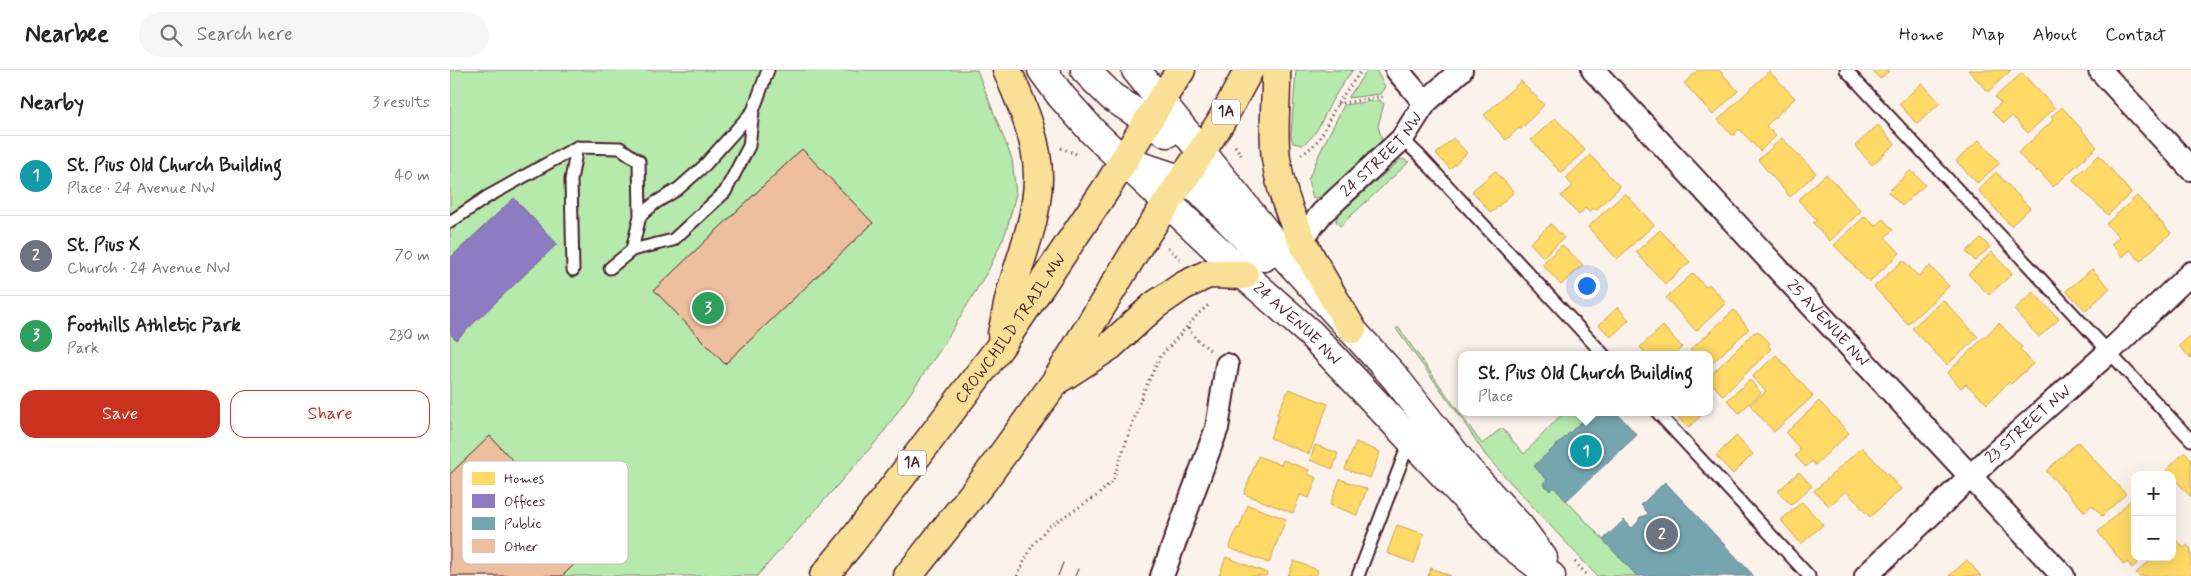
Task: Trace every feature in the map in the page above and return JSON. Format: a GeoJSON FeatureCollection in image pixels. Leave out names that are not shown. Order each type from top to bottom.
{"type":"FeatureCollection","features":[{"type":"Feature","properties":{"kind":"highway"},"geometry":{"type":"LineString","coordinates":[[999,348],[1010,297],[1035,212],[1038,179],[1034,144],[1007,70]]}},
{"type":"Feature","properties":{"kind":"highway","name":"CROWCHILD TRAIL NW"},"geometry":{"type":"LineString","coordinates":[[824,576],[999,348],[1108,186],[1122,160],[1181,70]]}},
{"type":"Feature","properties":{"kind":"highway","name":"1A"},"geometry":{"type":"LineString","coordinates":[[908,576],[984,480],[1056,381],[1168,202],[1220,123],[1249,70]]}},
{"type":"Feature","properties":{"kind":"highway"},"geometry":{"type":"LineString","coordinates":[[1276,70],[1275,137],[1277,166],[1286,201],[1301,240],[1352,329]]}},
{"type":"Feature","properties":{"kind":"highway"},"geometry":{"type":"LineString","coordinates":[[1056,381],[1110,346],[1155,305],[1183,286],[1208,274],[1244,276]]}},
{"type":"Feature","properties":{"kind":"street","name":"24 AVENUE NW"},"geometry":{"type":"LineString","coordinates":[[1042,70],[1081,119],[1122,160],[1244,276],[1311,334],[1505,540],[1551,576]]}},
{"type":"Feature","properties":{"kind":"street"},"geometry":{"type":"LineString","coordinates":[[1085,70],[1112,97],[1154,111],[1201,152]]}},
{"type":"Feature","properties":{"kind":"street"},"geometry":{"type":"LineString","coordinates":[[1136,70],[1154,111]]}},
{"type":"Feature","properties":{"kind":"street"},"geometry":{"type":"LineString","coordinates":[[1397,70],[1425,103]]}},
{"type":"Feature","properties":{"kind":"street","name":"24 STREET NW"},"geometry":{"type":"LineString","coordinates":[[1301,240],[1322,213],[1402,139],[1425,103],[1461,70]]}},
{"type":"Feature","properties":{"kind":"street","name":"25 AVENUE NW"},"geometry":{"type":"LineString","coordinates":[[1593,70],[2063,576]]}},
{"type":"Feature","properties":{"kind":"street"},"geometry":{"type":"LineString","coordinates":[[2100,70],[2191,169]]}},
{"type":"Feature","properties":{"kind":"street","name":"24 AVENUE NW"},"geometry":{"type":"LineString","coordinates":[[1201,152],[1288,260],[1393,375],[1467,469],[1520,527],[1556,576]]}},
{"type":"Feature","properties":{"kind":"street"},"geometry":{"type":"LineString","coordinates":[[1122,160],[1183,180],[1200,190],[1467,469]]}},
{"type":"Feature","properties":{"kind":"street","name":"23 STREET NW"},"geometry":{"type":"LineString","coordinates":[[1866,576],[1970,477],[2109,352],[2191,273]]}},
{"type":"Feature","properties":{"kind":"street"},"geometry":{"type":"LineString","coordinates":[[1162,576],[1217,428],[1227,365]]}},
{"type":"Feature","properties":{"kind":"lane"},"geometry":{"type":"LineString","coordinates":[[610,268],[632,250],[673,240],[726,192],[749,146],[753,111],[768,70]]}},
{"type":"Feature","properties":{"kind":"lane"},"geometry":{"type":"LineString","coordinates":[[1846,70],[2191,440]]}},
{"type":"Feature","properties":{"kind":"lane"},"geometry":{"type":"LineString","coordinates":[[640,216],[655,203],[678,189],[704,166],[753,111]]}},
{"type":"Feature","properties":{"kind":"lane"},"geometry":{"type":"LineString","coordinates":[[1402,139],[1600,351]]}},
{"type":"Feature","properties":{"kind":"lane"},"geometry":{"type":"LineString","coordinates":[[450,222],[487,197],[577,148],[620,148],[639,161],[640,216],[632,250]]}},
{"type":"Feature","properties":{"kind":"lane"},"geometry":{"type":"LineString","coordinates":[[574,270],[571,180],[577,148]]}},
{"type":"Feature","properties":{"kind":"lane"},"geometry":{"type":"LineString","coordinates":[[1661,416],[1808,576]]}},
{"type":"Feature","properties":{"kind":"lane"},"geometry":{"type":"LineString","coordinates":[[1358,576],[1410,439]]}},
{"type":"Feature","properties":{"kind":"path"},"geometry":{"type":"LineString","coordinates":[[1300,154],[1310,150],[1317,143],[1337,104],[1362,70]]}},
{"type":"Feature","properties":{"kind":"path"},"geometry":{"type":"LineString","coordinates":[[1337,104],[1385,96]]}},
{"type":"Feature","properties":{"kind":"path"},"geometry":{"type":"LineString","coordinates":[[1056,146],[1079,155]]}},
{"type":"Feature","properties":{"kind":"path"},"geometry":{"type":"LineString","coordinates":[[1237,149],[1244,159]]}},
{"type":"Feature","properties":{"kind":"path"},"geometry":{"type":"LineString","coordinates":[[1017,576],[1032,546],[1048,527],[1098,495],[1113,480],[1143,393],[1160,356],[1188,328],[1199,313]]}},
{"type":"Feature","properties":{"kind":"path"},"geometry":{"type":"LineString","coordinates":[[1188,328],[1196,339],[1227,365]]}},
{"type":"Feature","properties":{"kind":"green space"},"geometry":{"type":"Polygon","coordinates":[[[450,70],[977,70],[1012,159],[1016,194],[1006,232],[989,269],[942,347],[881,436],[757,576],[450,576],[450,70]]]}},
{"type":"Feature","properties":{"kind":"green space"},"geometry":{"type":"Polygon","coordinates":[[[1296,70],[1353,70],[1331,102],[1317,130],[1302,145],[1293,143],[1291,136],[1296,70]]]}},
{"type":"Feature","properties":{"kind":"green space"},"geometry":{"type":"Polygon","coordinates":[[[1367,70],[1376,70],[1385,87],[1380,94],[1348,98],[1367,70]]]}},
{"type":"Feature","properties":{"kind":"green space"},"geometry":{"type":"Polygon","coordinates":[[[1379,100],[1384,104],[1378,126],[1382,140],[1323,197],[1313,198],[1308,180],[1344,105],[1379,100]]]}},
{"type":"Feature","properties":{"kind":"green space"},"geometry":{"type":"Polygon","coordinates":[[[1401,159],[1409,162],[1340,226],[1336,222],[1338,213],[1401,159]]]}},
{"type":"Feature","properties":{"kind":"green space"},"geometry":{"type":"Polygon","coordinates":[[[1398,327],[1458,411],[1458,414],[1457,412],[1396,329],[1398,327]]]}},
{"type":"Feature","properties":{"kind":"green space"},"geometry":{"type":"Polygon","coordinates":[[[1460,416],[1462,416],[1482,444],[1502,428],[1524,454],[1560,416],[1584,416],[1586,418],[1534,466],[1547,480],[1543,484],[1550,491],[1554,487],[1637,576],[1597,576],[1486,456],[1460,416]]]}},
{"type":"Feature","properties":{"kind":"building: Homes"},"geometry":{"type":"Polygon","coordinates":[[[1698,70],[1719,70],[1738,91],[1713,115],[1684,83],[1698,70]]]}},
{"type":"Feature","properties":{"kind":"building: Homes"},"geometry":{"type":"Polygon","coordinates":[[[1872,70],[1890,70],[1880,79],[1872,70]]]}},
{"type":"Feature","properties":{"kind":"building: Homes"},"geometry":{"type":"Polygon","coordinates":[[[1968,70],[2011,70],[1988,92],[1968,70]]]}},
{"type":"Feature","properties":{"kind":"building: Homes"},"geometry":{"type":"Polygon","coordinates":[[[1769,71],[1795,98],[1766,126],[1776,136],[1760,151],[1739,129],[1733,136],[1718,120],[1769,71]]]}},
{"type":"Feature","properties":{"kind":"building: Homes"},"geometry":{"type":"Polygon","coordinates":[[[2022,73],[2055,108],[2028,133],[2012,116],[2004,123],[1992,111],[2001,103],[1995,97],[2022,73]]]}},
{"type":"Feature","properties":{"kind":"building: Homes"},"geometry":{"type":"Polygon","coordinates":[[[1521,81],[1544,105],[1521,129],[1519,128],[1506,140],[1484,115],[1521,81]]]}},
{"type":"Feature","properties":{"kind":"building: Homes"},"geometry":{"type":"Polygon","coordinates":[[[1922,83],[1940,103],[1917,124],[1899,104],[1922,83]]]}},
{"type":"Feature","properties":{"kind":"building: Homes"},"geometry":{"type":"Polygon","coordinates":[[[2062,107],[2097,147],[2053,187],[2038,170],[2036,172],[2018,153],[2053,120],[2051,117],[2062,107]]]}},
{"type":"Feature","properties":{"kind":"building: Homes"},"geometry":{"type":"Polygon","coordinates":[[[1555,118],[1585,150],[1561,173],[1531,140],[1555,118]]]}},
{"type":"Feature","properties":{"kind":"building: Homes"},"geometry":{"type":"Polygon","coordinates":[[[1878,125],[1895,144],[1872,165],[1855,146],[1878,125]]]}},
{"type":"Feature","properties":{"kind":"building: Homes"},"geometry":{"type":"Polygon","coordinates":[[[1453,138],[1467,153],[1450,169],[1436,154],[1453,138]]]}},
{"type":"Feature","properties":{"kind":"building: Homes"},"geometry":{"type":"Polygon","coordinates":[[[1782,138],[1816,173],[1790,197],[1758,160],[1782,138]]]}},
{"type":"Feature","properties":{"kind":"building: Homes"},"geometry":{"type":"Polygon","coordinates":[[[1979,140],[2000,163],[1977,183],[1956,161],[1979,140]]]}},
{"type":"Feature","properties":{"kind":"building: Homes"},"geometry":{"type":"Polygon","coordinates":[[[1590,155],[1620,187],[1596,210],[1594,208],[1589,212],[1585,208],[1579,215],[1561,196],[1573,186],[1566,178],[1590,155]]]}},
{"type":"Feature","properties":{"kind":"building: Homes"},"geometry":{"type":"Polygon","coordinates":[[[2099,155],[2131,193],[2108,215],[2072,180],[2099,155]]]}},
{"type":"Feature","properties":{"kind":"building: Homes"},"geometry":{"type":"Polygon","coordinates":[[[1911,170],[1925,185],[1902,206],[1888,192],[1911,170]]]}},
{"type":"Feature","properties":{"kind":"building: Homes"},"geometry":{"type":"Polygon","coordinates":[[[1495,171],[1514,192],[1491,213],[1472,191],[1495,171]]]}},
{"type":"Feature","properties":{"kind":"building: Homes"},"geometry":{"type":"Polygon","coordinates":[[[1996,172],[2030,208],[2011,226],[1978,190],[1996,172]]]}},
{"type":"Feature","properties":{"kind":"building: Homes"},"geometry":{"type":"Polygon","coordinates":[[[1826,174],[1861,211],[1830,241],[1813,223],[1817,220],[1798,200],[1826,174]]]}},
{"type":"Feature","properties":{"kind":"building: Homes"},"geometry":{"type":"Polygon","coordinates":[[[1625,193],[1654,225],[1617,259],[1588,227],[1625,193]]]}},
{"type":"Feature","properties":{"kind":"building: Homes"},"geometry":{"type":"Polygon","coordinates":[[[2137,196],[2171,233],[2140,261],[2130,250],[2123,257],[2111,244],[2119,237],[2106,224],[2137,196]]]}},
{"type":"Feature","properties":{"kind":"building: Homes"},"geometry":{"type":"Polygon","coordinates":[[[1865,216],[1875,226],[1883,219],[1893,230],[1885,237],[1900,253],[1869,282],[1834,245],[1865,216]]]}},
{"type":"Feature","properties":{"kind":"building: Homes"},"geometry":{"type":"Polygon","coordinates":[[[1551,224],[1564,238],[1543,257],[1530,243],[1551,224]]]}},
{"type":"Feature","properties":{"kind":"building: Homes"},"geometry":{"type":"Polygon","coordinates":[[[1660,230],[1690,262],[1665,284],[1636,252],[1660,230]]]}},
{"type":"Feature","properties":{"kind":"building: Homes"},"geometry":{"type":"Polygon","coordinates":[[[1981,238],[1990,247],[1975,261],[1966,252],[1981,238]]]}},
{"type":"Feature","properties":{"kind":"building: Homes"},"geometry":{"type":"Polygon","coordinates":[[[1562,245],[1583,265],[1561,285],[1542,264],[1562,245]]]}},
{"type":"Feature","properties":{"kind":"building: Homes"},"geometry":{"type":"Polygon","coordinates":[[[1992,252],[2012,274],[1989,295],[1968,274],[1992,252]]]}},
{"type":"Feature","properties":{"kind":"building: Homes"},"geometry":{"type":"Polygon","coordinates":[[[1903,260],[1918,276],[1930,266],[1949,286],[1908,324],[1874,287],[1903,260]]]}},
{"type":"Feature","properties":{"kind":"building: Homes"},"geometry":{"type":"Polygon","coordinates":[[[2092,269],[2110,288],[2086,311],[2066,291],[2092,269]]]}},
{"type":"Feature","properties":{"kind":"building: Homes"},"geometry":{"type":"Polygon","coordinates":[[[1693,273],[1706,287],[1709,284],[1726,303],[1696,331],[1666,298],[1693,273]]]}},
{"type":"Feature","properties":{"kind":"building: Homes"},"geometry":{"type":"Polygon","coordinates":[[[2033,292],[2059,319],[2039,337],[2014,310],[2033,292]]]}},
{"type":"Feature","properties":{"kind":"building: Homes"},"geometry":{"type":"Polygon","coordinates":[[[1943,300],[1978,337],[1947,365],[1912,328],[1943,300]]]}},
{"type":"Feature","properties":{"kind":"building: Homes"},"geometry":{"type":"Polygon","coordinates":[[[1618,307],[1629,320],[1611,337],[1599,325],[1618,307]]]}},
{"type":"Feature","properties":{"kind":"building: Homes"},"geometry":{"type":"Polygon","coordinates":[[[1734,310],[1749,329],[1713,362],[1713,351],[1690,350],[1734,310]]]}},
{"type":"Feature","properties":{"kind":"building: Homes"},"geometry":{"type":"Polygon","coordinates":[[[1999,323],[2022,347],[2020,349],[2033,364],[2011,384],[2009,382],[1987,404],[1966,384],[1961,388],[1947,373],[1999,323]]]}},
{"type":"Feature","properties":{"kind":"building: Homes"},"geometry":{"type":"Polygon","coordinates":[[[1663,326],[1682,347],[1678,351],[1644,351],[1640,347],[1663,326]]]}},
{"type":"Feature","properties":{"kind":"building: Homes"},"geometry":{"type":"Polygon","coordinates":[[[1758,331],[1770,343],[1768,345],[1771,349],[1723,396],[1713,384],[1713,373],[1758,331]]]}},
{"type":"Feature","properties":{"kind":"building: Homes"},"geometry":{"type":"Polygon","coordinates":[[[2191,335],[2191,359],[2179,346],[2191,335]]]}},
{"type":"Feature","properties":{"kind":"building: Homes"},"geometry":{"type":"Polygon","coordinates":[[[1776,355],[1813,396],[1774,432],[1750,405],[1766,391],[1752,377],[1776,355]]]}},
{"type":"Feature","properties":{"kind":"building: Homes"},"geometry":{"type":"Polygon","coordinates":[[[1750,380],[1761,393],[1739,413],[1727,400],[1750,380]]]}},
{"type":"Feature","properties":{"kind":"building: Homes"},"geometry":{"type":"Polygon","coordinates":[[[1289,389],[1328,404],[1309,454],[1270,438],[1279,415],[1277,414],[1289,389]]]}},
{"type":"Feature","properties":{"kind":"building: Homes"},"geometry":{"type":"Polygon","coordinates":[[[1819,401],[1849,433],[1815,465],[1812,461],[1806,467],[1795,456],[1801,450],[1786,433],[1819,401]]]}},
{"type":"Feature","properties":{"kind":"building: Homes"},"geometry":{"type":"Polygon","coordinates":[[[1677,416],[1701,416],[1688,428],[1677,416]]]}},
{"type":"Feature","properties":{"kind":"building: Homes"},"geometry":{"type":"Polygon","coordinates":[[[1736,436],[1753,454],[1733,474],[1716,456],[1736,436]]]}},
{"type":"Feature","properties":{"kind":"building: Homes"},"geometry":{"type":"Polygon","coordinates":[[[1356,442],[1380,452],[1370,478],[1345,469],[1356,442]]]}},
{"type":"Feature","properties":{"kind":"building: Homes"},"geometry":{"type":"Polygon","coordinates":[[[2078,442],[2126,494],[2102,516],[2092,505],[2085,512],[2046,471],[2078,442]]]}},
{"type":"Feature","properties":{"kind":"building: Homes"},"geometry":{"type":"Polygon","coordinates":[[[1315,445],[1338,453],[1333,469],[1310,460],[1315,445]]]}},
{"type":"Feature","properties":{"kind":"building: Homes"},"geometry":{"type":"Polygon","coordinates":[[[1862,447],[1901,489],[1870,517],[1846,491],[1829,506],[1814,491],[1862,447]]]}},
{"type":"Feature","properties":{"kind":"building: Homes"},"geometry":{"type":"Polygon","coordinates":[[[2185,452],[2191,459],[2191,497],[2176,481],[2176,471],[2166,470],[2185,452]]]}},
{"type":"Feature","properties":{"kind":"building: Homes"},"geometry":{"type":"Polygon","coordinates":[[[1258,456],[1281,465],[1283,460],[1309,470],[1308,474],[1317,478],[1309,498],[1300,495],[1293,513],[1244,494],[1258,456]]]}},
{"type":"Feature","properties":{"kind":"building: Homes"},"geometry":{"type":"Polygon","coordinates":[[[1799,472],[1812,486],[1791,505],[1778,491],[1799,472]]]}},
{"type":"Feature","properties":{"kind":"building: Homes"},"geometry":{"type":"Polygon","coordinates":[[[1340,479],[1367,489],[1357,515],[1330,505],[1340,479]]]}},
{"type":"Feature","properties":{"kind":"building: Homes"},"geometry":{"type":"Polygon","coordinates":[[[2131,500],[2131,561],[2140,561],[2132,568],[2127,562],[2124,565],[2098,532],[2131,500]]]}},
{"type":"Feature","properties":{"kind":"building: Homes"},"geometry":{"type":"Polygon","coordinates":[[[1802,502],[1823,525],[1801,544],[1781,520],[1802,502]]]}},
{"type":"Feature","properties":{"kind":"building: Homes"},"geometry":{"type":"Polygon","coordinates":[[[1248,505],[1286,519],[1269,563],[1229,548],[1248,505]]]}},
{"type":"Feature","properties":{"kind":"building: Homes"},"geometry":{"type":"Polygon","coordinates":[[[1397,525],[1424,534],[1414,563],[1387,553],[1397,525]]]}},
{"type":"Feature","properties":{"kind":"building: Homes"},"geometry":{"type":"Polygon","coordinates":[[[2176,540],[2184,548],[2187,545],[2191,549],[2191,576],[2139,576],[2136,573],[2150,561],[2176,561],[2176,540]]]}},
{"type":"Feature","properties":{"kind":"building: Homes"},"geometry":{"type":"Polygon","coordinates":[[[1226,557],[1267,573],[1266,576],[1219,576],[1226,557]]]}},
{"type":"Feature","properties":{"kind":"building: Homes"},"geometry":{"type":"Polygon","coordinates":[[[1967,560],[1981,576],[1949,576],[1967,560]]]}},
{"type":"Feature","properties":{"kind":"building: Homes"},"geometry":{"type":"Polygon","coordinates":[[[1294,561],[1318,570],[1316,576],[1288,576],[1294,561]]]}},
{"type":"Feature","properties":{"kind":"building: Homes"},"geometry":{"type":"Polygon","coordinates":[[[1431,568],[1451,576],[1428,576],[1431,568]]]}},
{"type":"Feature","properties":{"kind":"building: Offices"},"geometry":{"type":"Polygon","coordinates":[[[514,198],[557,244],[456,340],[450,333],[450,258],[514,198]]]}},
{"type":"Feature","properties":{"kind":"building: Public"},"geometry":{"type":"Polygon","coordinates":[[[1588,416],[1620,416],[1637,435],[1566,501],[1554,487],[1550,491],[1543,483],[1547,480],[1534,466],[1588,416]]]}},
{"type":"Feature","properties":{"kind":"building: Public"},"geometry":{"type":"Polygon","coordinates":[[[1665,482],[1754,576],[1637,576],[1603,540],[1624,520],[1632,528],[1640,517],[1645,516],[1648,513],[1641,505],[1665,482]]]}},
{"type":"Feature","properties":{"kind":"building: Other"},"geometry":{"type":"Polygon","coordinates":[[[802,149],[873,223],[725,364],[654,290],[802,149]]]}},
{"type":"Feature","properties":{"kind":"building: Other"},"geometry":{"type":"Polygon","coordinates":[[[490,436],[513,461],[464,461],[490,436]]]}},
{"type":"Feature","properties":{"kind":"building: Other"},"geometry":{"type":"Polygon","coordinates":[[[462,463],[462,564],[575,564],[562,576],[450,576],[450,474],[462,463]]]}},
{"type":"Feature","properties":{"kind":"tram line"},"geometry":{"type":"LineString","coordinates":[[1058,576],[1063,563]]}},
{"type":"Feature","properties":{"kind":"tram line"},"geometry":{"type":"LineString","coordinates":[[1075,576],[1078,569]]}},
{"type":"Feature","properties":{"kind":"place","name":"Foothills Athletic Park"},"geometry":{"type":"Point","coordinates":[708,308]}},
{"type":"Feature","properties":{"kind":"place","name":"St. Pius Old Church Building"},"geometry":{"type":"Point","coordinates":[1586,451]}},
{"type":"Feature","properties":{"kind":"place","name":"St. Pius X"},"geometry":{"type":"Point","coordinates":[1662,534]}}]}
